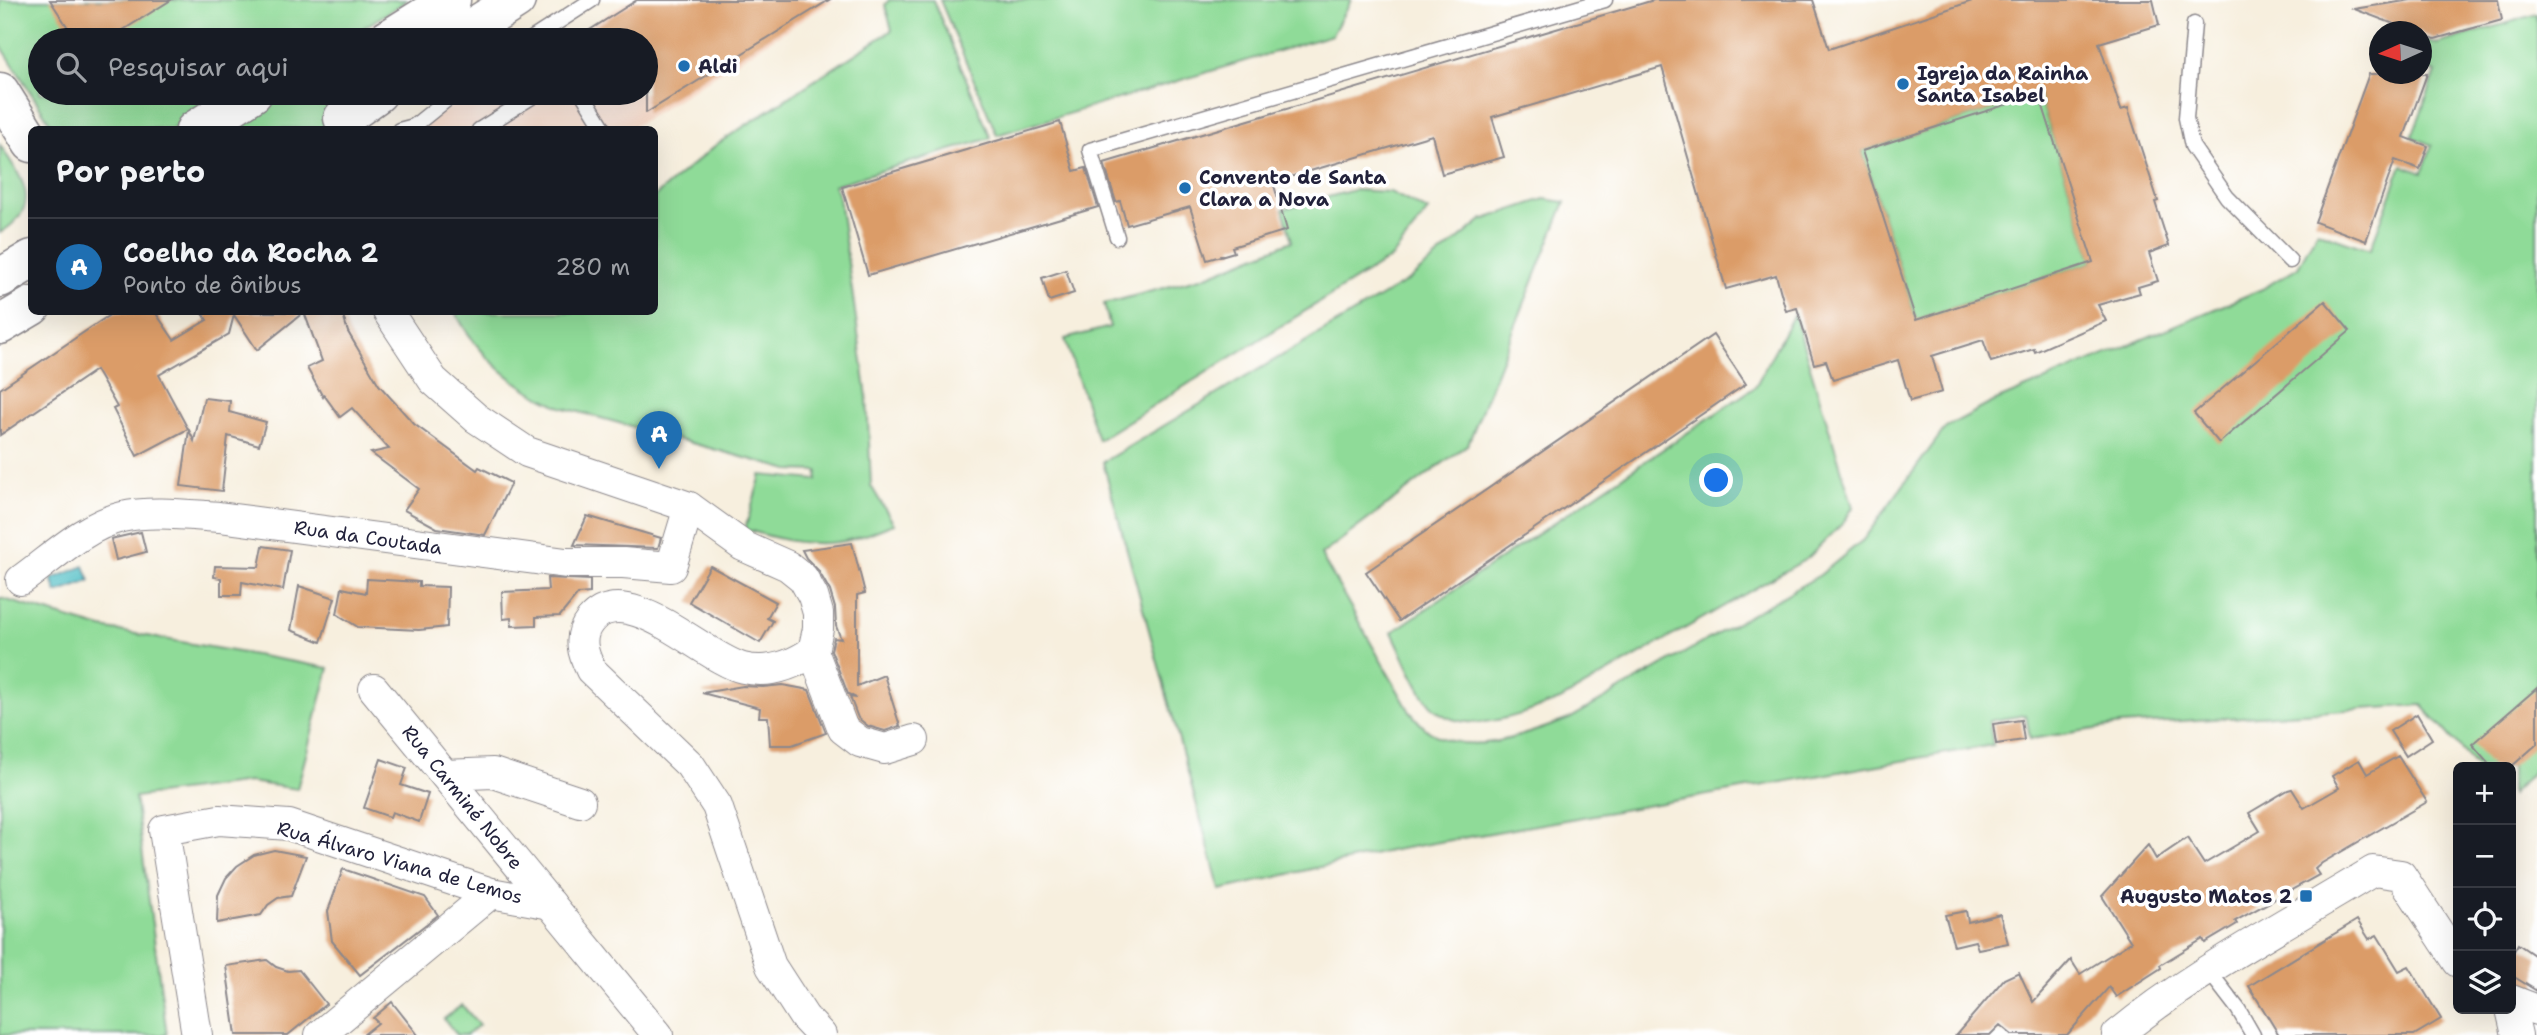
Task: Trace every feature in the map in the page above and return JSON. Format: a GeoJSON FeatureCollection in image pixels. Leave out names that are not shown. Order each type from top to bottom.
{"type":"FeatureCollection","features":[{"type":"Feature","properties":{"kind":"main road"},"geometry":{"type":"LineString","coordinates":[[406,28],[451,0]]}},
{"type":"Feature","properties":{"kind":"main road"},"geometry":{"type":"LineString","coordinates":[[472,28],[516,0]]}},
{"type":"Feature","properties":{"kind":"main road"},"geometry":{"type":"LineString","coordinates":[[0,92],[28,138]]}},
{"type":"Feature","properties":{"kind":"main road"},"geometry":{"type":"LineString","coordinates":[[201,126],[234,105]]}},
{"type":"Feature","properties":{"kind":"main road"},"geometry":{"type":"LineString","coordinates":[[343,119],[362,105]]}},
{"type":"Feature","properties":{"kind":"main road"},"geometry":{"type":"LineString","coordinates":[[0,278],[28,261]]}},
{"type":"Feature","properties":{"kind":"main road"},"geometry":{"type":"LineString","coordinates":[[0,326],[28,308]]}},
{"type":"Feature","properties":{"kind":"street"},"geometry":{"type":"LineString","coordinates":[[390,315],[433,380],[476,418],[527,452],[689,507],[743,546],[788,566],[803,578],[813,596],[818,613],[813,651],[844,729],[860,742],[885,749],[914,740]]}},
{"type":"Feature","properties":{"kind":"street","name":"Rua da Coutada"},"geometry":{"type":"LineString","coordinates":[[21,580],[91,529],[122,517],[166,514],[231,518],[566,563],[623,563],[671,567],[689,507]]}},
{"type":"Feature","properties":{"kind":"street"},"geometry":{"type":"LineString","coordinates":[[813,651],[798,662],[780,668],[763,670],[741,667],[642,613],[618,606],[599,612],[589,622],[582,637],[583,653],[591,670],[690,765],[717,806],[771,966],[804,1017],[821,1035]]}},
{"type":"Feature","properties":{"kind":"street","name":"Rua Carminé Nobre"},"geometry":{"type":"LineString","coordinates":[[374,689],[658,1035]]}},
{"type":"Feature","properties":{"kind":"street"},"geometry":{"type":"LineString","coordinates":[[445,775],[493,773],[580,802]]}},
{"type":"Feature","properties":{"kind":"street","name":"Rua Álvaro Viana de Lemos"},"geometry":{"type":"LineString","coordinates":[[197,1035],[164,830],[219,820],[289,825],[491,892],[551,904]]}},
{"type":"Feature","properties":{"kind":"street"},"geometry":{"type":"LineString","coordinates":[[2116,1035],[2149,1008],[2208,970],[2373,871],[2401,876],[2453,954]]}},
{"type":"Feature","properties":{"kind":"street"},"geometry":{"type":"LineString","coordinates":[[320,1035],[491,892]]}},
{"type":"Feature","properties":{"kind":"street"},"geometry":{"type":"LineString","coordinates":[[2516,1002],[2537,1010]]}},
{"type":"Feature","properties":{"kind":"street"},"geometry":{"type":"LineString","coordinates":[[2512,1014],[2517,1035]]}},
{"type":"Feature","properties":{"kind":"lane"},"geometry":{"type":"LineString","coordinates":[[558,28],[592,0]]}},
{"type":"Feature","properties":{"kind":"lane"},"geometry":{"type":"LineString","coordinates":[[1117,237],[1090,150],[1605,0]]}},
{"type":"Feature","properties":{"kind":"lane"},"geometry":{"type":"LineString","coordinates":[[2194,24],[2186,118],[2192,146],[2227,197],[2290,261]]}},
{"type":"Feature","properties":{"kind":"lane"},"geometry":{"type":"LineString","coordinates":[[414,126],[440,105]]}},
{"type":"Feature","properties":{"kind":"lane"},"geometry":{"type":"LineString","coordinates":[[485,126],[519,105]]}},
{"type":"Feature","properties":{"kind":"lane"},"geometry":{"type":"LineString","coordinates":[[589,105],[602,126]]}},
{"type":"Feature","properties":{"kind":"lane"},"geometry":{"type":"LineString","coordinates":[[2208,970],[2238,1009],[2253,1035]]}},
{"type":"Feature","properties":{"kind":"shaded area","name":"Aldi"},"geometry":{"type":"Polygon","coordinates":[[[630,0],[834,0],[635,126],[421,126],[454,105],[658,105],[658,28],[586,28],[630,0]]]}},
{"type":"Feature","properties":{"kind":"green space"},"geometry":{"type":"Polygon","coordinates":[[[0,0],[408,0],[363,28],[28,28],[28,88],[0,44],[0,0]]]}},
{"type":"Feature","properties":{"kind":"green space"},"geometry":{"type":"Polygon","coordinates":[[[889,0],[933,0],[991,138],[834,185],[839,198],[867,397],[871,486],[894,524],[839,542],[785,540],[745,529],[761,475],[817,480],[818,471],[789,470],[561,407],[528,390],[499,368],[475,343],[457,315],[658,315],[658,193],[717,144],[892,30],[885,5],[889,0]]]}},
{"type":"Feature","properties":{"kind":"green space"},"geometry":{"type":"Polygon","coordinates":[[[940,0],[1351,0],[1332,35],[997,135],[940,0]]]}},
{"type":"Feature","properties":{"kind":"green space"},"geometry":{"type":"Polygon","coordinates":[[[2537,14],[2537,767],[2516,790],[2516,762],[2473,762],[2422,705],[2121,725],[2030,739],[2026,715],[1989,721],[1993,745],[1394,850],[1220,890],[1103,462],[1409,280],[1482,220],[1544,199],[1565,202],[1468,444],[1321,555],[1410,712],[1427,730],[1446,740],[1464,743],[1518,737],[1569,719],[1820,575],[1863,540],[1946,427],[1991,403],[2262,289],[2298,267],[2317,231],[2370,250],[2402,165],[2422,173],[2432,145],[2412,137],[2436,72],[2432,70],[2432,42],[2437,44],[2537,14]]]}},
{"type":"Feature","properties":{"kind":"green space"},"geometry":{"type":"Polygon","coordinates":[[[2039,94],[2093,262],[1916,320],[1862,151],[2039,94]]]}},
{"type":"Feature","properties":{"kind":"green space"},"geometry":{"type":"Polygon","coordinates":[[[39,105],[211,105],[177,126],[52,126],[39,105]]]}},
{"type":"Feature","properties":{"kind":"green space"},"geometry":{"type":"Polygon","coordinates":[[[258,105],[327,105],[328,110],[326,126],[225,126],[258,105]]]}},
{"type":"Feature","properties":{"kind":"green space"},"geometry":{"type":"Polygon","coordinates":[[[0,145],[22,180],[26,202],[14,223],[0,233],[0,145]]]}},
{"type":"Feature","properties":{"kind":"green space"},"geometry":{"type":"Polygon","coordinates":[[[1354,190],[1390,192],[1428,211],[1392,257],[1098,440],[1065,339],[1110,327],[1104,304],[1204,277],[1292,241],[1283,209],[1354,190]]]}},
{"type":"Feature","properties":{"kind":"green space"},"geometry":{"type":"Polygon","coordinates":[[[1794,314],[1853,507],[1844,522],[1808,558],[1560,700],[1490,721],[1454,720],[1439,712],[1421,691],[1392,632],[1755,387],[1794,314]]]}},
{"type":"Feature","properties":{"kind":"green space"},"geometry":{"type":"Polygon","coordinates":[[[0,598],[102,628],[329,668],[297,789],[249,782],[135,797],[167,1035],[0,1035],[0,598]]]}},
{"type":"Feature","properties":{"kind":"green space"},"geometry":{"type":"Polygon","coordinates":[[[462,1005],[479,1025],[467,1035],[457,1035],[444,1019],[462,1005]]]}},
{"type":"Feature","properties":{"kind":"water"},"geometry":{"type":"Polygon","coordinates":[[[84,566],[90,581],[57,593],[52,579],[84,566]]]}},
{"type":"Feature","properties":{"kind":"building"},"geometry":{"type":"Polygon","coordinates":[[[50,0],[171,0],[126,28],[68,28],[50,0]]]}},
{"type":"Feature","properties":{"kind":"building","name":"Aldi"},"geometry":{"type":"Polygon","coordinates":[[[637,0],[829,0],[646,113],[646,105],[658,105],[658,28],[593,28],[637,0]]]}},
{"type":"Feature","properties":{"kind":"building","name":"Convento de Santa Clara a Nova"},"geometry":{"type":"Polygon","coordinates":[[[1654,0],[1813,0],[1829,49],[1975,0],[2153,0],[2159,25],[2099,43],[2121,110],[2128,108],[2158,201],[2155,202],[2169,246],[2149,253],[2158,281],[2138,287],[2140,293],[2098,305],[2106,321],[2035,352],[2034,349],[1991,362],[1983,340],[1932,356],[1942,392],[1910,401],[1898,360],[1833,380],[1826,361],[1814,364],[1797,308],[1786,311],[1776,275],[1726,289],[1662,67],[1492,117],[1504,157],[1442,174],[1432,135],[1273,182],[1287,230],[1232,247],[1234,252],[1207,260],[1190,207],[1127,225],[1120,201],[1116,202],[1104,163],[1654,0]],[[2039,94],[1862,151],[1916,320],[2093,262],[2039,94]]]}},
{"type":"Feature","properties":{"kind":"building"},"geometry":{"type":"Polygon","coordinates":[[[2411,0],[2498,0],[2502,20],[2435,39],[2432,38],[2432,21],[2386,21],[2354,9],[2411,0]]]}},
{"type":"Feature","properties":{"kind":"building"},"geometry":{"type":"Polygon","coordinates":[[[2369,74],[2369,84],[2423,84],[2404,137],[2428,146],[2420,169],[2395,160],[2366,241],[2315,222],[2369,74]]]}},
{"type":"Feature","properties":{"kind":"building"},"geometry":{"type":"Polygon","coordinates":[[[1060,122],[1074,171],[1086,168],[1098,207],[868,275],[842,187],[1060,122]]]}},
{"type":"Feature","properties":{"kind":"building"},"geometry":{"type":"Polygon","coordinates":[[[1066,270],[1074,293],[1049,301],[1042,278],[1066,270]]]}},
{"type":"Feature","properties":{"kind":"building"},"geometry":{"type":"Polygon","coordinates":[[[2325,301],[2350,331],[2219,443],[2194,413],[2325,301]]]}},
{"type":"Feature","properties":{"kind":"building"},"geometry":{"type":"Polygon","coordinates":[[[110,315],[157,315],[174,340],[207,320],[204,315],[234,315],[229,334],[159,375],[188,429],[137,456],[113,409],[117,407],[96,370],[0,435],[0,389],[110,315]]]}},
{"type":"Feature","properties":{"kind":"building"},"geometry":{"type":"Polygon","coordinates":[[[234,315],[300,315],[257,350],[234,315]]]}},
{"type":"Feature","properties":{"kind":"building"},"geometry":{"type":"Polygon","coordinates":[[[305,315],[343,315],[348,332],[379,385],[414,424],[477,470],[479,467],[511,483],[485,535],[437,528],[404,510],[419,489],[371,453],[389,449],[352,408],[340,417],[324,395],[323,397],[307,368],[322,361],[305,315]]]}},
{"type":"Feature","properties":{"kind":"building"},"geometry":{"type":"Polygon","coordinates":[[[1713,335],[1746,384],[1399,621],[1366,572],[1713,335]]]}},
{"type":"Feature","properties":{"kind":"building"},"geometry":{"type":"Polygon","coordinates":[[[204,398],[230,401],[229,412],[266,422],[259,445],[228,436],[222,491],[181,486],[189,430],[194,441],[204,398]]]}},
{"type":"Feature","properties":{"kind":"building"},"geometry":{"type":"Polygon","coordinates":[[[587,516],[661,538],[658,548],[574,545],[587,516]]]}},
{"type":"Feature","properties":{"kind":"building"},"geometry":{"type":"Polygon","coordinates":[[[141,532],[146,552],[116,560],[111,539],[141,532]]]}},
{"type":"Feature","properties":{"kind":"building"},"geometry":{"type":"Polygon","coordinates":[[[852,543],[865,593],[857,595],[857,686],[884,675],[900,726],[885,731],[868,726],[858,718],[850,697],[856,698],[848,694],[831,650],[834,638],[841,639],[830,591],[802,550],[852,543]]]}},
{"type":"Feature","properties":{"kind":"building"},"geometry":{"type":"Polygon","coordinates":[[[263,546],[290,550],[283,590],[242,582],[241,595],[221,595],[221,578],[214,577],[215,566],[259,567],[263,546]]]}},
{"type":"Feature","properties":{"kind":"building"},"geometry":{"type":"Polygon","coordinates":[[[710,566],[776,602],[767,618],[773,621],[760,643],[689,602],[710,566]]]}},
{"type":"Feature","properties":{"kind":"building"},"geometry":{"type":"Polygon","coordinates":[[[547,578],[590,580],[590,593],[578,594],[560,616],[536,617],[536,625],[512,626],[511,618],[503,619],[502,592],[548,590],[547,578]]]}},
{"type":"Feature","properties":{"kind":"building"},"geometry":{"type":"Polygon","coordinates":[[[367,579],[419,582],[419,586],[448,587],[447,627],[419,630],[358,627],[337,614],[342,588],[366,593],[367,579]]]}},
{"type":"Feature","properties":{"kind":"building"},"geometry":{"type":"Polygon","coordinates":[[[299,586],[335,598],[321,642],[291,630],[299,586]]]}},
{"type":"Feature","properties":{"kind":"building"},"geometry":{"type":"Polygon","coordinates":[[[783,685],[809,690],[826,733],[792,745],[770,745],[768,717],[759,717],[760,708],[702,693],[743,686],[783,685]]]}},
{"type":"Feature","properties":{"kind":"building"},"geometry":{"type":"Polygon","coordinates":[[[2537,688],[2537,744],[2516,763],[2488,762],[2472,744],[2537,688]]]}},
{"type":"Feature","properties":{"kind":"building"},"geometry":{"type":"Polygon","coordinates":[[[2417,714],[2432,739],[2406,756],[2390,731],[2417,714]]]}},
{"type":"Feature","properties":{"kind":"building"},"geometry":{"type":"Polygon","coordinates":[[[2021,720],[2024,740],[1996,744],[1993,724],[2021,720]]]}},
{"type":"Feature","properties":{"kind":"building"},"geometry":{"type":"Polygon","coordinates":[[[2398,756],[2427,802],[2322,863],[2315,869],[2319,875],[2235,921],[2237,924],[2205,943],[2203,939],[2160,965],[2161,968],[2116,997],[2109,987],[2067,1035],[2012,1035],[2000,1025],[1990,1035],[1956,1035],[2004,979],[2019,972],[2033,1002],[2071,960],[2080,974],[2131,942],[2102,896],[2148,845],[2156,859],[2187,838],[2204,864],[2260,831],[2249,813],[2288,790],[2292,789],[2304,808],[2339,788],[2332,776],[2359,760],[2367,774],[2398,756]]]}},
{"type":"Feature","properties":{"kind":"building"},"geometry":{"type":"Polygon","coordinates":[[[381,759],[407,768],[401,785],[428,794],[419,822],[392,812],[390,817],[364,808],[381,759]]]}},
{"type":"Feature","properties":{"kind":"building"},"geometry":{"type":"Polygon","coordinates":[[[274,850],[306,856],[291,896],[278,898],[268,905],[261,915],[217,923],[218,895],[226,878],[237,866],[254,855],[274,850]]]}},
{"type":"Feature","properties":{"kind":"building"},"geometry":{"type":"Polygon","coordinates":[[[343,869],[425,897],[438,915],[360,975],[332,941],[328,911],[343,869]]]}},
{"type":"Feature","properties":{"kind":"building"},"geometry":{"type":"Polygon","coordinates":[[[1966,911],[1968,922],[2000,914],[2008,943],[1978,949],[1975,941],[1954,946],[1945,915],[1966,911]]]}},
{"type":"Feature","properties":{"kind":"building"},"geometry":{"type":"Polygon","coordinates":[[[2357,920],[2369,939],[2377,935],[2399,971],[2409,966],[2441,1019],[2414,1035],[2279,1035],[2249,986],[2357,920]]]}},
{"type":"Feature","properties":{"kind":"building"},"geometry":{"type":"Polygon","coordinates":[[[2518,944],[2537,957],[2537,991],[2516,978],[2518,944]]]}},
{"type":"Feature","properties":{"kind":"building"},"geometry":{"type":"Polygon","coordinates":[[[267,960],[288,971],[299,970],[326,1004],[288,1035],[236,1035],[226,966],[267,960]]]}},
{"type":"Feature","properties":{"kind":"building"},"geometry":{"type":"Polygon","coordinates":[[[392,1002],[418,1035],[363,1035],[378,1023],[373,1018],[392,1002]]]}},
{"type":"Feature","properties":{"kind":"place","name":"Aldi"},"geometry":{"type":"Point","coordinates":[684,66]}},
{"type":"Feature","properties":{"kind":"place","name":"Igreja da Rainha Santa Isabel"},"geometry":{"type":"Point","coordinates":[1903,84]}},
{"type":"Feature","properties":{"kind":"place","name":"Convento de Santa Clara a Nova"},"geometry":{"type":"Point","coordinates":[1185,188]}},
{"type":"Feature","properties":{"kind":"place","name":"Coelho da Rocha 2"},"geometry":{"type":"Point","coordinates":[659,469]}},
{"type":"Feature","properties":{"kind":"place","name":"Augusto Matos 2"},"geometry":{"type":"Point","coordinates":[2306,896]}}]}
